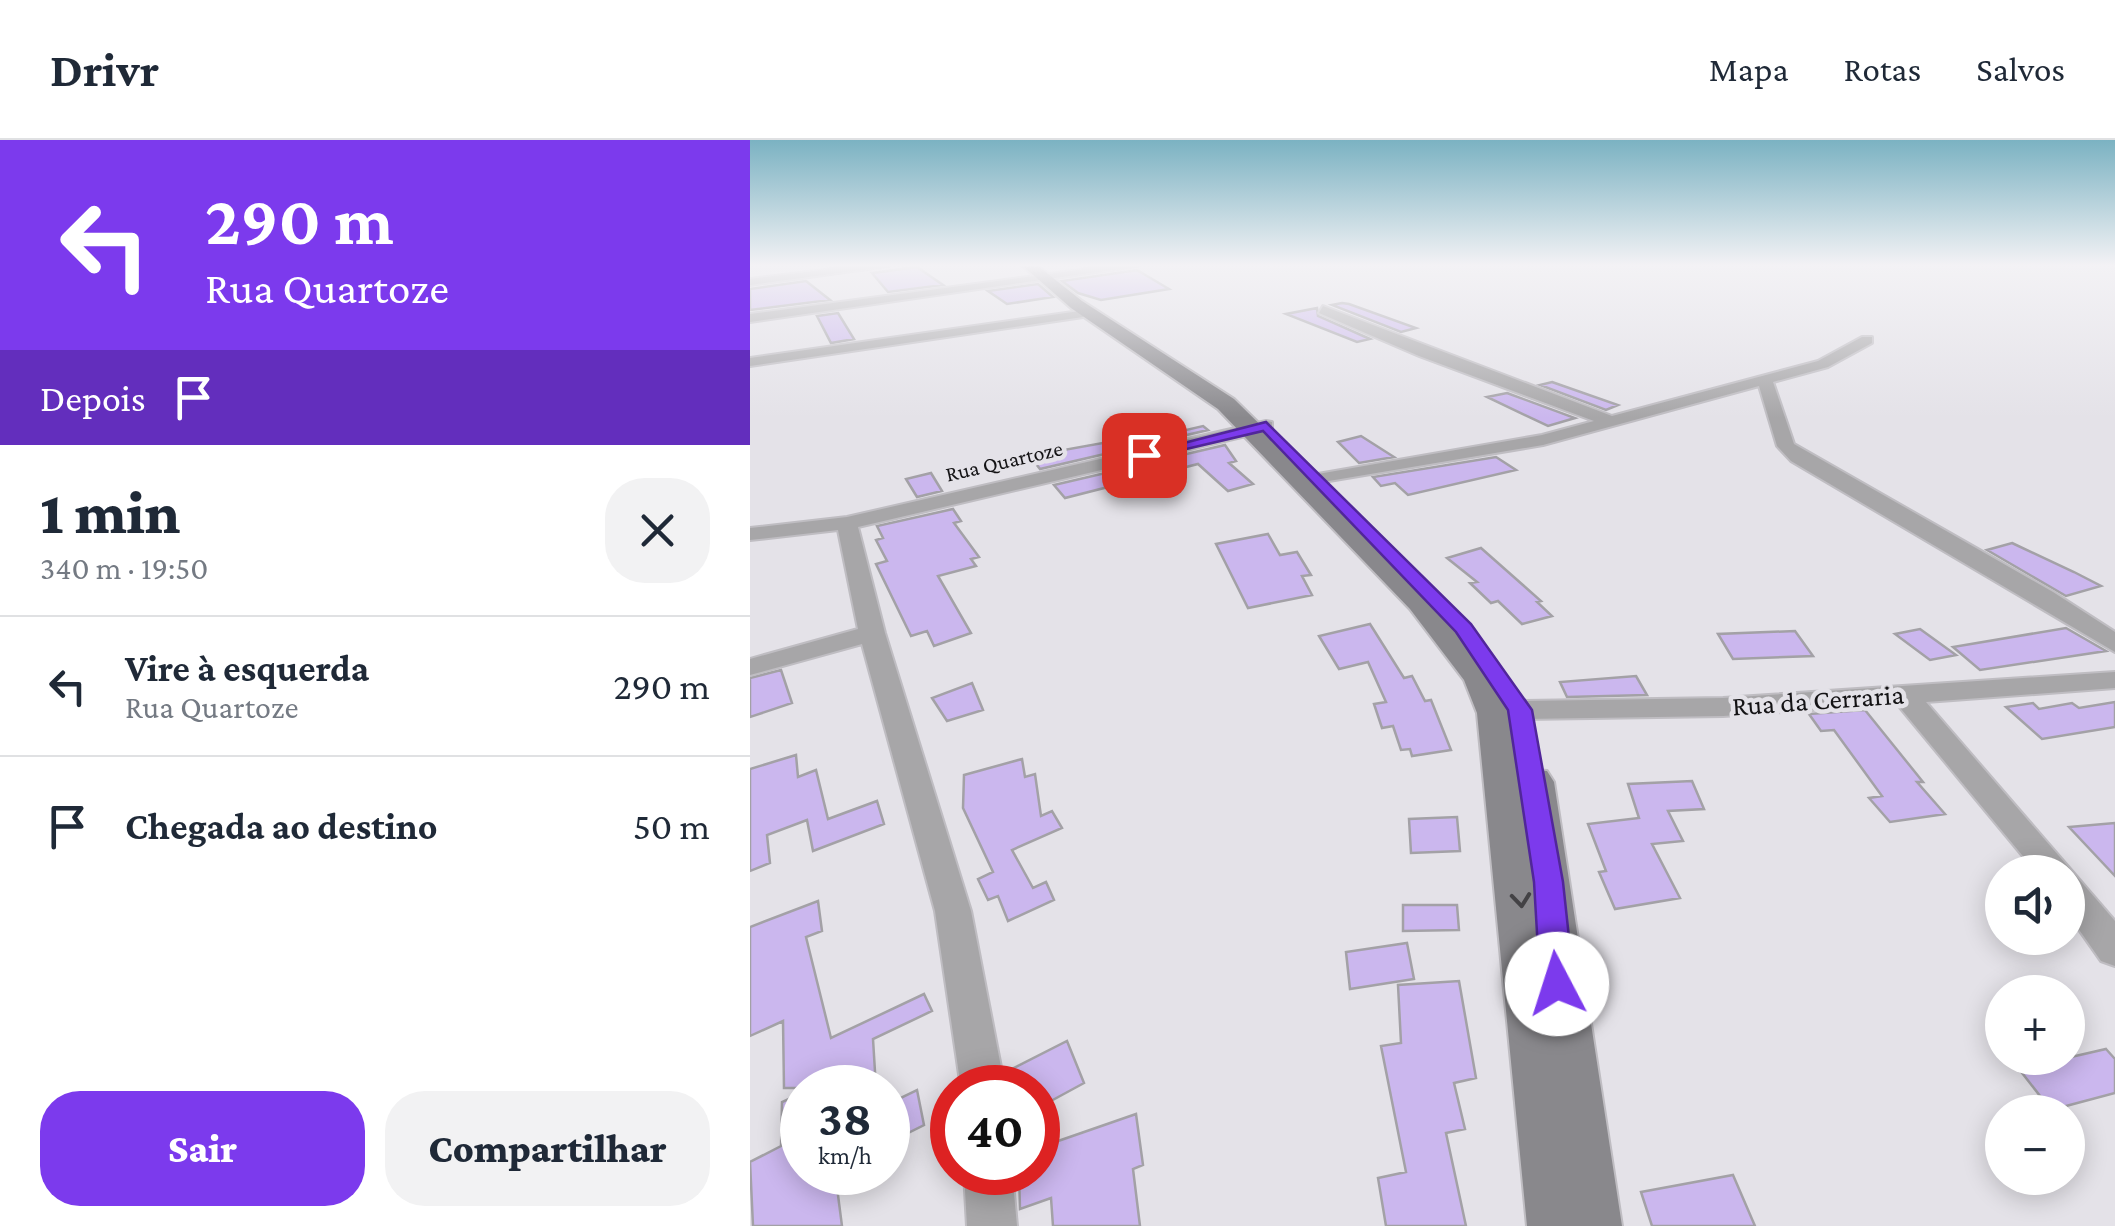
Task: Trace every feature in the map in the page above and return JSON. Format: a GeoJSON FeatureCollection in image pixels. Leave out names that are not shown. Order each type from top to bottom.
{"type":"FeatureCollection","features":[{"type":"Feature","properties":{"kind":"street"},"geometry":{"type":"LineString","coordinates":[[750,362],[1057,317]]}},
{"type":"Feature","properties":{"kind":"street"},"geometry":{"type":"LineString","coordinates":[[1088,317],[1190,376],[1259,428],[1318,480],[1464,628],[1520,710],[1548,882],[1563,1053],[1588,1226]]}},
{"type":"Feature","properties":{"kind":"street"},"geometry":{"type":"LineString","coordinates":[[1339,317],[1424,353],[1607,420]]}},
{"type":"Feature","properties":{"kind":"street"},"geometry":{"type":"LineString","coordinates":[[1318,480],[1502,449],[1823,364],[1867,340]]}},
{"type":"Feature","properties":{"kind":"street"},"geometry":{"type":"LineString","coordinates":[[1765,381],[1786,446],[1798,457],[2046,597],[2115,644]]}},
{"type":"Feature","properties":{"kind":"street"},"geometry":{"type":"LineString","coordinates":[[1259,428],[1422,602],[1482,679],[1496,713],[1561,1226]]}},
{"type":"Feature","properties":{"kind":"street","name":"Rua Quartoze"},"geometry":{"type":"LineString","coordinates":[[750,534],[847,522],[1259,428]]}},
{"type":"Feature","properties":{"kind":"street"},"geometry":{"type":"LineString","coordinates":[[847,522],[872,633],[952,911],[978,1065]]}},
{"type":"Feature","properties":{"kind":"street"},"geometry":{"type":"LineString","coordinates":[[750,667],[872,633]]}},
{"type":"Feature","properties":{"kind":"street","name":"Rua da Cerraria"},"geometry":{"type":"LineString","coordinates":[[1520,710],[1724,706],[2115,680]]}},
{"type":"Feature","properties":{"kind":"street"},"geometry":{"type":"LineString","coordinates":[[1904,694],[2041,855]]}},
{"type":"Feature","properties":{"kind":"street"},"geometry":{"type":"LineString","coordinates":[[2085,910],[2115,950]]}},
{"type":"Feature","properties":{"kind":"street"},"geometry":{"type":"LineString","coordinates":[[990,1195],[992,1226]]}},
{"type":"Feature","properties":{"kind":"building"},"geometry":{"type":"Polygon","coordinates":[[[817,317],[840,317],[854,339],[831,343],[817,317]]]}},
{"type":"Feature","properties":{"kind":"building"},"geometry":{"type":"Polygon","coordinates":[[[1293,317],[1320,317],[1370,339],[1357,342],[1293,317]]]}},
{"type":"Feature","properties":{"kind":"building"},"geometry":{"type":"Polygon","coordinates":[[[1362,317],[1384,317],[1416,328],[1401,332],[1362,317]]]}},
{"type":"Feature","properties":{"kind":"building"},"geometry":{"type":"Polygon","coordinates":[[[1552,382],[1618,405],[1606,410],[1540,385],[1552,382]]]}},
{"type":"Feature","properties":{"kind":"building"},"geometry":{"type":"Polygon","coordinates":[[[1507,393],[1575,418],[1548,426],[1487,397],[1507,393]]]}},
{"type":"Feature","properties":{"kind":"building"},"geometry":{"type":"Polygon","coordinates":[[[1203,426],[1208,430],[1040,469],[1030,456],[1125,439],[1135,442],[1203,426]]]}},
{"type":"Feature","properties":{"kind":"building"},"geometry":{"type":"Polygon","coordinates":[[[1361,436],[1394,457],[1359,463],[1338,442],[1361,436]]]}},
{"type":"Feature","properties":{"kind":"building"},"geometry":{"type":"Polygon","coordinates":[[[1225,445],[1236,461],[1229,463],[1253,484],[1228,491],[1198,464],[1065,498],[1054,485],[1225,445]]]}},
{"type":"Feature","properties":{"kind":"building"},"geometry":{"type":"Polygon","coordinates":[[[1496,457],[1516,470],[1408,495],[1395,483],[1381,486],[1373,477],[1496,457]]]}},
{"type":"Feature","properties":{"kind":"building"},"geometry":{"type":"Polygon","coordinates":[[[931,473],[942,491],[917,497],[906,479],[931,473]]]}},
{"type":"Feature","properties":{"kind":"building"},"geometry":{"type":"Polygon","coordinates":[[[953,509],[961,521],[954,523],[979,557],[971,559],[976,566],[938,576],[971,633],[934,646],[927,631],[911,636],[876,564],[887,561],[876,540],[883,538],[877,526],[953,509]]]}},
{"type":"Feature","properties":{"kind":"building"},"geometry":{"type":"Polygon","coordinates":[[[1268,534],[1280,555],[1297,552],[1311,575],[1302,576],[1312,595],[1248,608],[1216,544],[1268,534]]]}},
{"type":"Feature","properties":{"kind":"building"},"geometry":{"type":"Polygon","coordinates":[[[2012,543],[2101,586],[2066,596],[1987,550],[2012,543]]]}},
{"type":"Feature","properties":{"kind":"building"},"geometry":{"type":"Polygon","coordinates":[[[1481,548],[1541,601],[1537,602],[1552,616],[1522,624],[1498,601],[1491,603],[1470,583],[1477,582],[1447,558],[1481,548]]]}},
{"type":"Feature","properties":{"kind":"building"},"geometry":{"type":"Polygon","coordinates":[[[1370,624],[1404,678],[1412,676],[1425,701],[1431,700],[1451,750],[1412,756],[1410,749],[1401,750],[1393,726],[1382,728],[1374,704],[1386,702],[1368,662],[1339,669],[1319,636],[1370,624]]]}},
{"type":"Feature","properties":{"kind":"building"},"geometry":{"type":"Polygon","coordinates":[[[2066,628],[2106,651],[1980,670],[1953,647],[2066,628]]]}},
{"type":"Feature","properties":{"kind":"building"},"geometry":{"type":"Polygon","coordinates":[[[1920,629],[1956,655],[1930,660],[1895,634],[1920,629]]]}},
{"type":"Feature","properties":{"kind":"building"},"geometry":{"type":"Polygon","coordinates":[[[1795,631],[1813,656],[1733,659],[1718,634],[1795,631]]]}},
{"type":"Feature","properties":{"kind":"building"},"geometry":{"type":"Polygon","coordinates":[[[781,670],[792,703],[750,717],[750,678],[781,670]]]}},
{"type":"Feature","properties":{"kind":"building"},"geometry":{"type":"Polygon","coordinates":[[[1636,676],[1647,695],[1567,697],[1560,682],[1636,676]]]}},
{"type":"Feature","properties":{"kind":"building"},"geometry":{"type":"Polygon","coordinates":[[[972,683],[983,710],[947,721],[932,698],[972,683]]]}},
{"type":"Feature","properties":{"kind":"building"},"geometry":{"type":"Polygon","coordinates":[[[2115,702],[2115,727],[2042,739],[2006,707],[2033,703],[2039,709],[2072,703],[2079,708],[2115,702]]]}},
{"type":"Feature","properties":{"kind":"building"},"geometry":{"type":"Polygon","coordinates":[[[1865,710],[1945,814],[1890,822],[1869,798],[1882,796],[1834,730],[1821,731],[1809,714],[1865,710]]]}},
{"type":"Feature","properties":{"kind":"building"},"geometry":{"type":"Polygon","coordinates":[[[796,755],[798,777],[816,770],[828,819],[877,801],[884,824],[813,851],[807,820],[767,835],[770,863],[750,871],[750,769],[796,755]]]}},
{"type":"Feature","properties":{"kind":"building"},"geometry":{"type":"Polygon","coordinates":[[[1022,759],[1025,777],[1035,774],[1041,816],[1052,811],[1062,828],[1012,850],[1033,888],[1046,882],[1054,900],[1008,921],[998,896],[988,900],[978,879],[993,872],[963,808],[964,775],[1022,759]]]}},
{"type":"Feature","properties":{"kind":"building"},"geometry":{"type":"Polygon","coordinates":[[[1692,781],[1704,809],[1668,811],[1683,841],[1652,844],[1680,898],[1615,909],[1599,872],[1606,871],[1588,824],[1639,818],[1628,784],[1692,781]]]}},
{"type":"Feature","properties":{"kind":"building"},"geometry":{"type":"Polygon","coordinates":[[[1457,817],[1460,851],[1411,853],[1409,819],[1457,817]]]}},
{"type":"Feature","properties":{"kind":"building"},"geometry":{"type":"Polygon","coordinates":[[[2115,823],[2115,876],[2069,827],[2115,823]]]}},
{"type":"Feature","properties":{"kind":"building"},"geometry":{"type":"Polygon","coordinates":[[[818,901],[822,931],[806,937],[831,1038],[924,994],[932,1011],[873,1039],[875,1065],[784,1065],[783,1021],[750,1036],[750,927],[818,901]]]}},
{"type":"Feature","properties":{"kind":"building"},"geometry":{"type":"Polygon","coordinates":[[[1403,905],[1457,905],[1459,930],[1403,931],[1403,905]]]}},
{"type":"Feature","properties":{"kind":"building"},"geometry":{"type":"Polygon","coordinates":[[[1407,943],[1414,979],[1350,989],[1346,952],[1407,943]]]}},
{"type":"Feature","properties":{"kind":"building"},"geometry":{"type":"Polygon","coordinates":[[[1459,981],[1476,1078],[1454,1083],[1465,1129],[1446,1133],[1466,1226],[1386,1226],[1378,1178],[1406,1172],[1381,1046],[1401,1043],[1398,985],[1459,981]]]}},
{"type":"Feature","properties":{"kind":"building"},"geometry":{"type":"Polygon","coordinates":[[[1067,1041],[1084,1083],[1060,1096],[1060,1065],[1020,1065],[1067,1041]]]}},
{"type":"Feature","properties":{"kind":"building"},"geometry":{"type":"Polygon","coordinates":[[[2106,1049],[2115,1059],[2115,1093],[2085,1101],[2085,1095],[2039,1095],[2024,1075],[2085,1075],[2085,1054],[2106,1049]]]}},
{"type":"Feature","properties":{"kind":"building"},"geometry":{"type":"Polygon","coordinates":[[[917,1090],[924,1125],[910,1132],[910,1093],[917,1090]]]}},
{"type":"Feature","properties":{"kind":"building"},"geometry":{"type":"Polygon","coordinates":[[[1136,1114],[1143,1165],[1133,1169],[1140,1226],[1053,1226],[1051,1198],[1020,1209],[1020,1195],[1060,1195],[1060,1140],[1136,1114]]]}},
{"type":"Feature","properties":{"kind":"building"},"geometry":{"type":"Polygon","coordinates":[[[780,1147],[780,1195],[838,1195],[842,1226],[753,1226],[750,1162],[780,1147]]]}},
{"type":"Feature","properties":{"kind":"building"},"geometry":{"type":"Polygon","coordinates":[[[1733,1175],[1755,1226],[1652,1226],[1641,1192],[1733,1175]]]}},
{"type":"Feature","properties":{"kind":"route"},"geometry":{"type":"LineString","coordinates":[[1144,455],[1266,426],[1464,628],[1520,710],[1548,882],[1557,984]]}}]}
